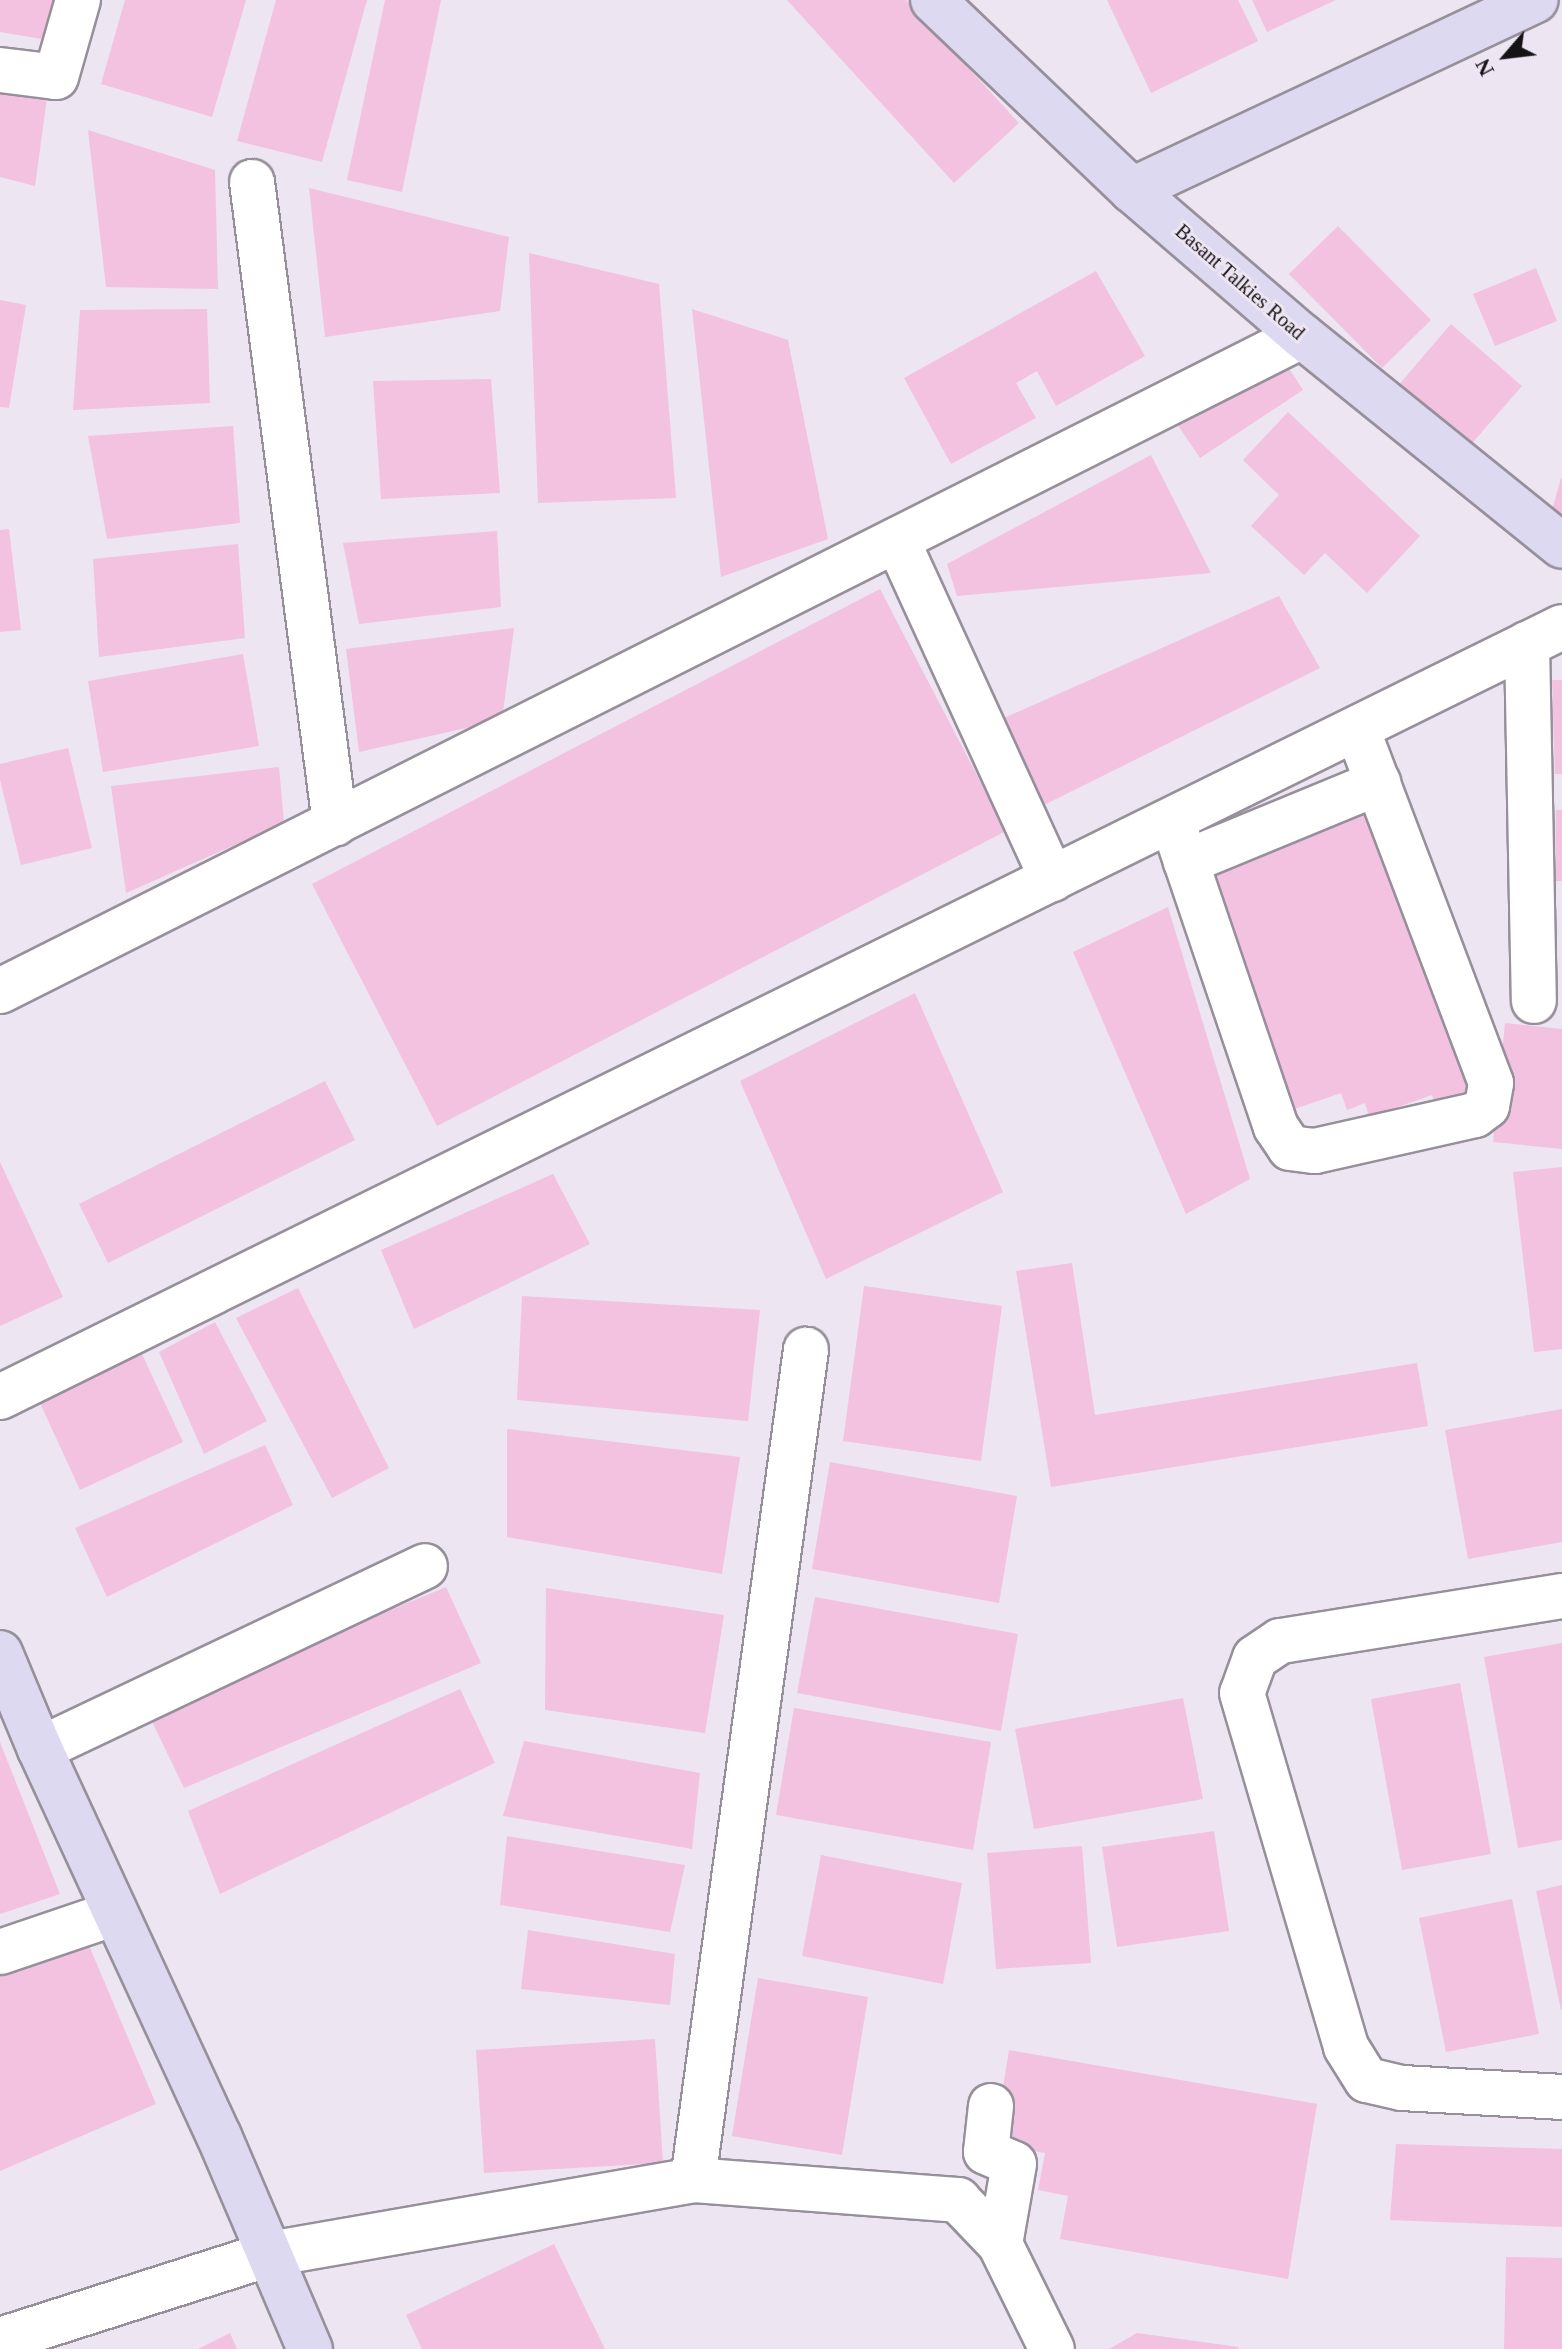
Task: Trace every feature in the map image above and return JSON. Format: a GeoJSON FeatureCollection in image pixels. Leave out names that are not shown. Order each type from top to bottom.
{"type":"FeatureCollection","features":[{"type":"Feature","properties":{"kind":"street"},"geometry":{"type":"LineString","coordinates":[[0,70],[56,77],[78,0]]}},
{"type":"Feature","properties":{"kind":"street","name":"Basant Talkies Road"},"geometry":{"type":"LineString","coordinates":[[933,0],[1132,190],[1302,336],[1562,546]]}},
{"type":"Feature","properties":{"kind":"street"},"geometry":{"type":"LineString","coordinates":[[1132,190],[1536,0]]}},
{"type":"Feature","properties":{"kind":"street"},"geometry":{"type":"LineString","coordinates":[[252,182],[335,824]]}},
{"type":"Feature","properties":{"kind":"street"},"geometry":{"type":"LineString","coordinates":[[0,991],[1302,336]]}},
{"type":"Feature","properties":{"kind":"street"},"geometry":{"type":"LineString","coordinates":[[897,540],[1052,879]]}},
{"type":"Feature","properties":{"kind":"street"},"geometry":{"type":"LineString","coordinates":[[0,1397],[1544,636],[1534,1001]]}},
{"type":"Feature","properties":{"kind":"street"},"geometry":{"type":"LineString","coordinates":[[1172,820],[1276,1127],[1290,1148],[1315,1151],[1475,1115],[1487,1106],[1491,1083],[1357,729]]}},
{"type":"Feature","properties":{"kind":"street"},"geometry":{"type":"LineString","coordinates":[[1186,862],[1378,783]]}},
{"type":"Feature","properties":{"kind":"street"},"geometry":{"type":"LineString","coordinates":[[693,2180],[806,1350]]}},
{"type":"Feature","properties":{"kind":"street"},"geometry":{"type":"LineString","coordinates":[[40,1749],[425,1566]]}},
{"type":"Feature","properties":{"kind":"street"},"geometry":{"type":"LineString","coordinates":[[1562,1596],[1280,1641],[1255,1658],[1242,1693],[1346,2047],[1367,2080],[1402,2088],[1562,2097]]}},
{"type":"Feature","properties":{"kind":"street"},"geometry":{"type":"LineString","coordinates":[[4,1677],[219,2136],[310,2349]]}},
{"type":"Feature","properties":{"kind":"street"},"geometry":{"type":"LineString","coordinates":[[0,1952],[115,1913]]}},
{"type":"Feature","properties":{"kind":"street"},"geometry":{"type":"LineString","coordinates":[[991,2106],[986,2152],[1014,2164],[1000,2244]]}},
{"type":"Feature","properties":{"kind":"street"},"geometry":{"type":"LineString","coordinates":[[0,2340],[270,2254],[693,2180],[958,2200],[1000,2244],[1052,2349]]}},
{"type":"Feature","properties":{"kind":"building"},"geometry":{"type":"Polygon","coordinates":[[[0,0],[61,0],[54,41],[0,32],[0,0]]]}},
{"type":"Feature","properties":{"kind":"building"},"geometry":{"type":"Polygon","coordinates":[[[125,0],[246,0],[212,117],[101,84],[125,0]]]}},
{"type":"Feature","properties":{"kind":"building"},"geometry":{"type":"Polygon","coordinates":[[[276,0],[367,0],[322,162],[237,141],[276,0]]]}},
{"type":"Feature","properties":{"kind":"building"},"geometry":{"type":"Polygon","coordinates":[[[385,0],[441,0],[402,192],[347,180],[385,0]]]}},
{"type":"Feature","properties":{"kind":"building"},"geometry":{"type":"Polygon","coordinates":[[[787,0],[906,0],[1019,123],[954,183],[787,0]]]}},
{"type":"Feature","properties":{"kind":"building"},"geometry":{"type":"Polygon","coordinates":[[[1107,0],[1238,0],[1258,41],[1151,93],[1107,0]]]}},
{"type":"Feature","properties":{"kind":"building"},"geometry":{"type":"Polygon","coordinates":[[[1252,0],[1336,0],[1267,32],[1252,0]]]}},
{"type":"Feature","properties":{"kind":"building"},"geometry":{"type":"Polygon","coordinates":[[[0,87],[47,98],[35,186],[0,177],[0,87]]]}},
{"type":"Feature","properties":{"kind":"building"},"geometry":{"type":"Polygon","coordinates":[[[88,130],[215,170],[218,289],[106,287],[88,130]]]}},
{"type":"Feature","properties":{"kind":"building"},"geometry":{"type":"Polygon","coordinates":[[[309,188],[509,237],[500,311],[325,337],[309,188]]]}},
{"type":"Feature","properties":{"kind":"building"},"geometry":{"type":"Polygon","coordinates":[[[1338,226],[1431,320],[1382,368],[1289,274],[1338,226]]]}},
{"type":"Feature","properties":{"kind":"building"},"geometry":{"type":"Polygon","coordinates":[[[529,253],[659,284],[676,498],[538,503],[529,253]]]}},
{"type":"Feature","properties":{"kind":"building"},"geometry":{"type":"Polygon","coordinates":[[[1536,268],[1557,321],[1495,346],[1473,294],[1536,268]]]}},
{"type":"Feature","properties":{"kind":"building"},"geometry":{"type":"Polygon","coordinates":[[[1096,271],[1145,356],[1056,406],[1037,371],[1016,383],[1036,418],[951,464],[904,378],[1096,271]]]}},
{"type":"Feature","properties":{"kind":"building"},"geometry":{"type":"Polygon","coordinates":[[[0,300],[26,305],[9,408],[0,407],[0,300]]]}},
{"type":"Feature","properties":{"kind":"building"},"geometry":{"type":"Polygon","coordinates":[[[207,309],[210,403],[73,410],[80,310],[207,309]]]}},
{"type":"Feature","properties":{"kind":"building"},"geometry":{"type":"Polygon","coordinates":[[[692,309],[788,340],[828,539],[721,577],[692,309]]]}},
{"type":"Feature","properties":{"kind":"building"},"geometry":{"type":"Polygon","coordinates":[[[1451,324],[1522,386],[1467,449],[1396,388],[1451,324]]]}},
{"type":"Feature","properties":{"kind":"building"},"geometry":{"type":"Polygon","coordinates":[[[1278,352],[1303,390],[1200,458],[1175,421],[1278,352]]]}},
{"type":"Feature","properties":{"kind":"building"},"geometry":{"type":"Polygon","coordinates":[[[491,379],[500,493],[381,499],[373,381],[491,379]]]}},
{"type":"Feature","properties":{"kind":"building"},"geometry":{"type":"Polygon","coordinates":[[[1288,412],[1420,536],[1367,593],[1325,553],[1304,575],[1251,526],[1279,495],[1243,460],[1288,412]]]}},
{"type":"Feature","properties":{"kind":"building"},"geometry":{"type":"Polygon","coordinates":[[[233,426],[240,523],[107,539],[88,436],[233,426]]]}},
{"type":"Feature","properties":{"kind":"building"},"geometry":{"type":"Polygon","coordinates":[[[1151,455],[1211,573],[957,596],[947,564],[1151,455]]]}},
{"type":"Feature","properties":{"kind":"building"},"geometry":{"type":"Polygon","coordinates":[[[1562,478],[1562,517],[1551,514],[1562,478]]]}},
{"type":"Feature","properties":{"kind":"building"},"geometry":{"type":"Polygon","coordinates":[[[9,529],[21,630],[0,632],[0,530],[9,529]]]}},
{"type":"Feature","properties":{"kind":"building"},"geometry":{"type":"Polygon","coordinates":[[[497,531],[501,607],[359,624],[343,543],[497,531]]]}},
{"type":"Feature","properties":{"kind":"building"},"geometry":{"type":"Polygon","coordinates":[[[238,544],[245,638],[99,657],[93,559],[238,544]]]}},
{"type":"Feature","properties":{"kind":"building"},"geometry":{"type":"Polygon","coordinates":[[[880,589],[1006,831],[437,1126],[312,884],[880,589]]]}},
{"type":"Feature","properties":{"kind":"building"},"geometry":{"type":"Polygon","coordinates":[[[1279,596],[1320,668],[1038,808],[1004,718],[1279,596]]]}},
{"type":"Feature","properties":{"kind":"building"},"geometry":{"type":"Polygon","coordinates":[[[514,628],[502,720],[359,752],[346,649],[514,628]]]}},
{"type":"Feature","properties":{"kind":"building"},"geometry":{"type":"Polygon","coordinates":[[[243,654],[259,746],[103,772],[88,681],[243,654]]]}},
{"type":"Feature","properties":{"kind":"building"},"geometry":{"type":"Polygon","coordinates":[[[1552,680],[1562,680],[1562,774],[1555,774],[1552,680]]]}},
{"type":"Feature","properties":{"kind":"building"},"geometry":{"type":"Polygon","coordinates":[[[68,748],[92,848],[21,865],[0,780],[0,764],[68,748]]]}},
{"type":"Feature","properties":{"kind":"building"},"geometry":{"type":"Polygon","coordinates":[[[279,767],[284,823],[126,893],[111,786],[279,767]]]}},
{"type":"Feature","properties":{"kind":"building"},"geometry":{"type":"Polygon","coordinates":[[[1379,800],[1485,1095],[1438,1111],[1432,1095],[1369,1117],[1365,1103],[1347,1110],[1341,1093],[1283,1113],[1194,866],[1379,800]]]}},
{"type":"Feature","properties":{"kind":"building"},"geometry":{"type":"Polygon","coordinates":[[[1556,810],[1562,810],[1562,881],[1555,881],[1556,810]]]}},
{"type":"Feature","properties":{"kind":"building"},"geometry":{"type":"Polygon","coordinates":[[[1168,907],[1250,1179],[1186,1214],[1073,952],[1168,907]]]}},
{"type":"Feature","properties":{"kind":"building"},"geometry":{"type":"Polygon","coordinates":[[[915,993],[1003,1192],[826,1279],[740,1081],[915,993]]]}},
{"type":"Feature","properties":{"kind":"building"},"geometry":{"type":"Polygon","coordinates":[[[1505,1023],[1562,1029],[1562,1149],[1493,1142],[1505,1023]]]}},
{"type":"Feature","properties":{"kind":"building"},"geometry":{"type":"Polygon","coordinates":[[[325,1081],[355,1140],[108,1263],[79,1204],[325,1081]]]}},
{"type":"Feature","properties":{"kind":"building"},"geometry":{"type":"Polygon","coordinates":[[[0,1162],[63,1297],[0,1326],[0,1162]]]}},
{"type":"Feature","properties":{"kind":"building"},"geometry":{"type":"Polygon","coordinates":[[[1562,1167],[1562,1349],[1534,1352],[1513,1172],[1562,1167]]]}},
{"type":"Feature","properties":{"kind":"building"},"geometry":{"type":"Polygon","coordinates":[[[553,1174],[590,1244],[414,1329],[381,1250],[553,1174]]]}},
{"type":"Feature","properties":{"kind":"building"},"geometry":{"type":"Polygon","coordinates":[[[1072,1263],[1095,1415],[1417,1363],[1428,1426],[1051,1487],[1016,1271],[1072,1263]]]}},
{"type":"Feature","properties":{"kind":"building"},"geometry":{"type":"Polygon","coordinates":[[[864,1286],[1002,1306],[981,1461],[843,1441],[864,1286]]]}},
{"type":"Feature","properties":{"kind":"building"},"geometry":{"type":"Polygon","coordinates":[[[298,1288],[389,1468],[332,1498],[236,1318],[298,1288]]]}},
{"type":"Feature","properties":{"kind":"building"},"geometry":{"type":"Polygon","coordinates":[[[522,1296],[760,1310],[748,1421],[517,1400],[522,1296]]]}},
{"type":"Feature","properties":{"kind":"building"},"geometry":{"type":"Polygon","coordinates":[[[215,1322],[267,1421],[204,1454],[159,1352],[215,1322]]]}},
{"type":"Feature","properties":{"kind":"building"},"geometry":{"type":"Polygon","coordinates":[[[142,1354],[183,1442],[80,1490],[40,1403],[142,1354]]]}},
{"type":"Feature","properties":{"kind":"building"},"geometry":{"type":"Polygon","coordinates":[[[1562,1409],[1562,1542],[1468,1559],[1445,1430],[1562,1409]]]}},
{"type":"Feature","properties":{"kind":"building"},"geometry":{"type":"Polygon","coordinates":[[[507,1429],[740,1457],[722,1574],[507,1537],[507,1429]]]}},
{"type":"Feature","properties":{"kind":"building"},"geometry":{"type":"Polygon","coordinates":[[[265,1445],[293,1505],[107,1597],[75,1528],[265,1445]]]}},
{"type":"Feature","properties":{"kind":"building"},"geometry":{"type":"Polygon","coordinates":[[[830,1462],[1017,1496],[999,1603],[812,1569],[830,1462]]]}},
{"type":"Feature","properties":{"kind":"building"},"geometry":{"type":"Polygon","coordinates":[[[446,1587],[481,1663],[184,1788],[147,1711],[446,1587]]]}},
{"type":"Feature","properties":{"kind":"building"},"geometry":{"type":"Polygon","coordinates":[[[546,1588],[724,1615],[705,1733],[545,1710],[546,1588]]]}},
{"type":"Feature","properties":{"kind":"building"},"geometry":{"type":"Polygon","coordinates":[[[815,1597],[1018,1634],[1001,1731],[797,1693],[815,1597]]]}},
{"type":"Feature","properties":{"kind":"building"},"geometry":{"type":"Polygon","coordinates":[[[1562,1643],[1562,1840],[1518,1848],[1484,1657],[1562,1643]]]}},
{"type":"Feature","properties":{"kind":"building"},"geometry":{"type":"Polygon","coordinates":[[[1460,1683],[1491,1854],[1402,1870],[1371,1699],[1460,1683]]]}},
{"type":"Feature","properties":{"kind":"building"},"geometry":{"type":"Polygon","coordinates":[[[460,1689],[495,1763],[220,1894],[188,1811],[460,1689]]]}},
{"type":"Feature","properties":{"kind":"building"},"geometry":{"type":"Polygon","coordinates":[[[1183,1698],[1203,1799],[1034,1829],[1015,1729],[1183,1698]]]}},
{"type":"Feature","properties":{"kind":"building"},"geometry":{"type":"Polygon","coordinates":[[[794,1708],[991,1742],[973,1850],[776,1815],[794,1708]]]}},
{"type":"Feature","properties":{"kind":"building"},"geometry":{"type":"Polygon","coordinates":[[[524,1741],[700,1773],[692,1849],[503,1816],[524,1741]]]}},
{"type":"Feature","properties":{"kind":"building"},"geometry":{"type":"Polygon","coordinates":[[[0,1742],[60,1894],[0,1914],[0,1742]]]}},
{"type":"Feature","properties":{"kind":"building"},"geometry":{"type":"Polygon","coordinates":[[[1214,1831],[1229,1931],[1117,1947],[1102,1847],[1214,1831]]]}},
{"type":"Feature","properties":{"kind":"building"},"geometry":{"type":"Polygon","coordinates":[[[507,1836],[685,1865],[670,1932],[500,1905],[507,1836]]]}},
{"type":"Feature","properties":{"kind":"building"},"geometry":{"type":"Polygon","coordinates":[[[1082,1846],[1091,1963],[996,1969],[987,1853],[1082,1846]]]}},
{"type":"Feature","properties":{"kind":"building"},"geometry":{"type":"Polygon","coordinates":[[[821,1855],[962,1883],[943,1984],[802,1956],[821,1855]]]}},
{"type":"Feature","properties":{"kind":"building"},"geometry":{"type":"Polygon","coordinates":[[[1562,1885],[1562,2010],[1561,2010],[1536,1891],[1562,1885]]]}},
{"type":"Feature","properties":{"kind":"building"},"geometry":{"type":"Polygon","coordinates":[[[1512,1899],[1539,2034],[1446,2052],[1419,1918],[1512,1899]]]}},
{"type":"Feature","properties":{"kind":"building"},"geometry":{"type":"Polygon","coordinates":[[[528,1930],[675,1954],[670,2005],[521,1989],[528,1930]]]}},
{"type":"Feature","properties":{"kind":"building"},"geometry":{"type":"Polygon","coordinates":[[[85,1936],[156,2104],[0,2171],[0,1973],[85,1936]]]}},
{"type":"Feature","properties":{"kind":"building"},"geometry":{"type":"Polygon","coordinates":[[[758,1978],[868,1997],[842,2155],[732,2136],[758,1978]]]}},
{"type":"Feature","properties":{"kind":"building"},"geometry":{"type":"Polygon","coordinates":[[[655,2039],[663,2163],[484,2173],[476,2050],[655,2039]]]}},
{"type":"Feature","properties":{"kind":"building"},"geometry":{"type":"Polygon","coordinates":[[[1009,2050],[1317,2104],[1288,2279],[1060,2239],[1068,2196],[1038,2190],[1045,2153],[994,2144],[1009,2050]]]}},
{"type":"Feature","properties":{"kind":"building"},"geometry":{"type":"Polygon","coordinates":[[[1396,2144],[1562,2149],[1562,2227],[1390,2220],[1396,2144]]]}},
{"type":"Feature","properties":{"kind":"building"},"geometry":{"type":"Polygon","coordinates":[[[554,2244],[605,2349],[422,2349],[406,2315],[554,2244]]]}},
{"type":"Feature","properties":{"kind":"building"},"geometry":{"type":"Polygon","coordinates":[[[1506,2257],[1562,2258],[1562,2349],[1504,2349],[1506,2257]]]}},
{"type":"Feature","properties":{"kind":"building"},"geometry":{"type":"Polygon","coordinates":[[[230,2333],[237,2349],[198,2349],[230,2333]]]}},
{"type":"Feature","properties":{"kind":"building"},"geometry":{"type":"Polygon","coordinates":[[[1137,2333],[1239,2347],[1109,2349],[1137,2333]]]}}]}
